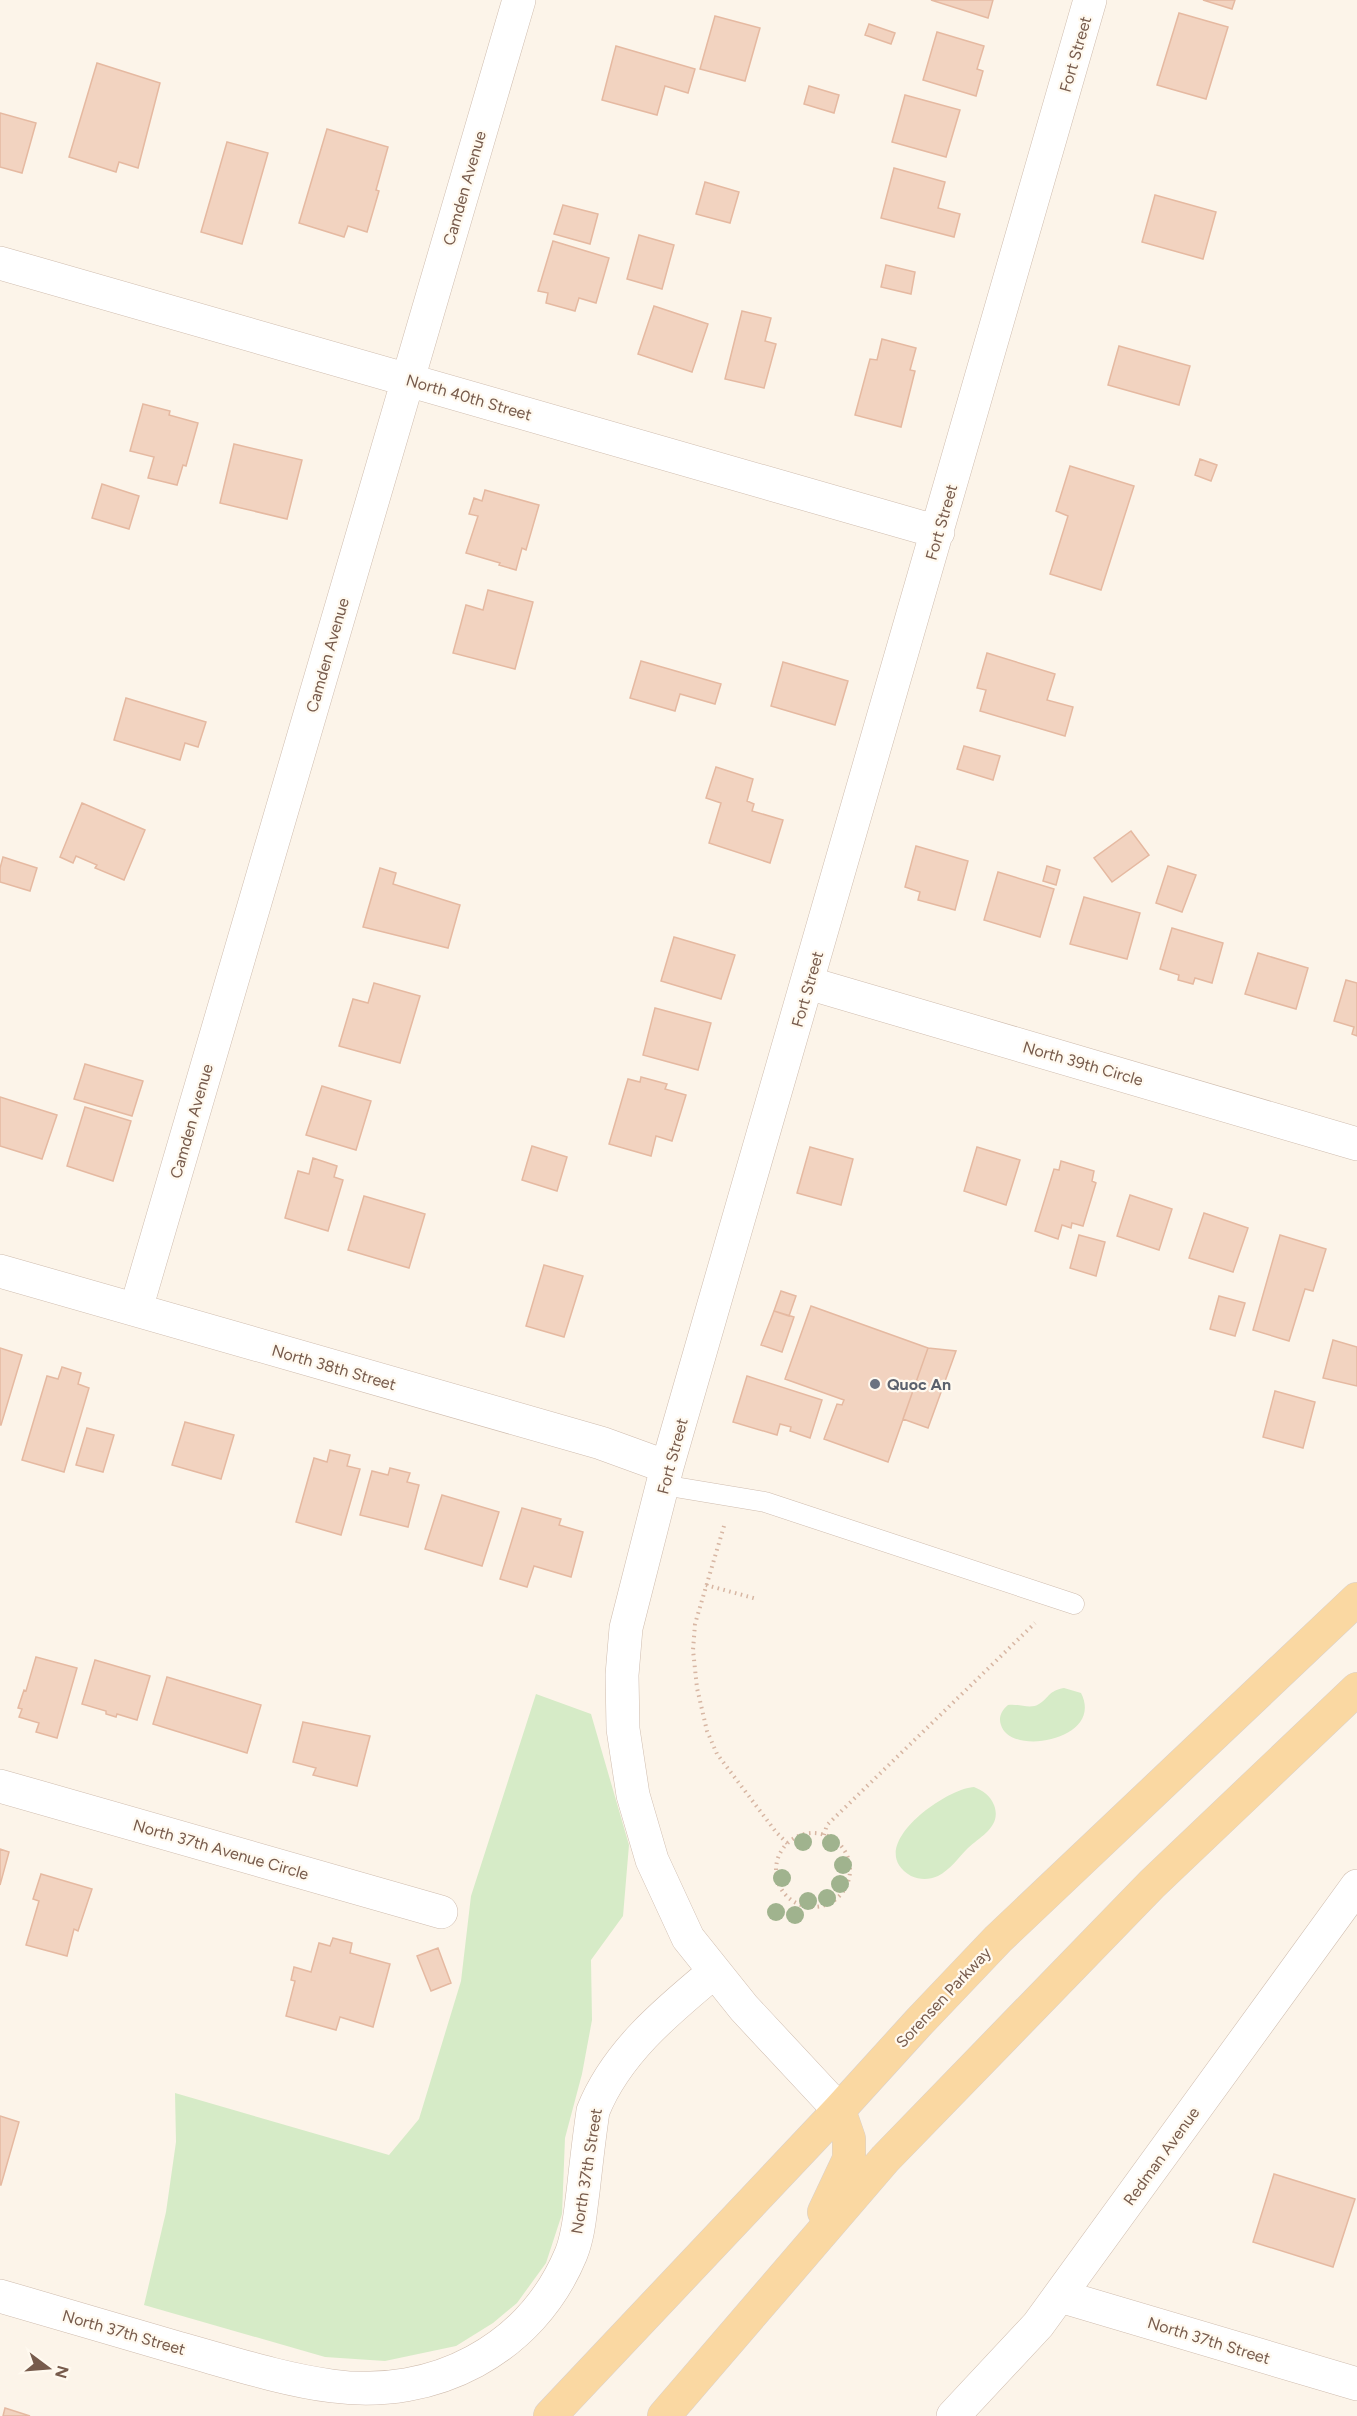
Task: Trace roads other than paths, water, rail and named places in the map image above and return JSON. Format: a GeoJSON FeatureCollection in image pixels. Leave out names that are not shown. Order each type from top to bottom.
{"type":"FeatureCollection","features":[{"type":"Feature","properties":{"kind":"main road","name":"Sorensen Parkway"},"geometry":{"type":"LineString","coordinates":[[550,2416],[998,1939],[1357,1599]]}},
{"type":"Feature","properties":{"kind":"main road"},"geometry":{"type":"LineString","coordinates":[[664,2416],[885,2159],[1160,1876],[1357,1689]]}},
{"type":"Feature","properties":{"kind":"main road"},"geometry":{"type":"LineString","coordinates":[[806,2252],[849,2159],[849,2139],[839,2110]]}},
{"type":"Feature","properties":{"kind":"street","name":"Camden Avenue"},"geometry":{"type":"LineString","coordinates":[[136,1310],[519,0]]}},
{"type":"Feature","properties":{"kind":"street","name":"Fort Street"},"geometry":{"type":"LineString","coordinates":[[714,1972],[688,1938],[652,1860],[633,1795],[623,1729],[622,1675],[626,1628],[665,1476],[1090,0]]}},
{"type":"Feature","properties":{"kind":"street","name":"North 40th Street"},"geometry":{"type":"LineString","coordinates":[[0,263],[938,532]]}},
{"type":"Feature","properties":{"kind":"street","name":"North 39th Circle"},"geometry":{"type":"LineString","coordinates":[[808,982],[1357,1144]]}},
{"type":"Feature","properties":{"kind":"street","name":"North 38th Street"},"geometry":{"type":"LineString","coordinates":[[0,1271],[601,1443],[665,1476]]}},
{"type":"Feature","properties":{"kind":"street","name":"North 37th Avenue Circle"},"geometry":{"type":"LineString","coordinates":[[0,1786],[441,1912]]}},
{"type":"Feature","properties":{"kind":"street","name":"Redman Avenue"},"geometry":{"type":"LineString","coordinates":[[953,2416],[1038,2325],[1357,1887]]}},
{"type":"Feature","properties":{"kind":"street"},"geometry":{"type":"LineString","coordinates":[[714,1972],[744,2008],[839,2110]]}},
{"type":"Feature","properties":{"kind":"street","name":"North 37th Street"},"geometry":{"type":"LineString","coordinates":[[0,2296],[272,2374],[333,2386],[367,2388],[420,2383],[460,2370],[501,2346],[525,2324],[552,2290],[571,2254],[578,2230],[592,2111],[600,2092],[621,2060],[675,2005],[714,1972]]}},
{"type":"Feature","properties":{"kind":"street","name":"North 37th Street"},"geometry":{"type":"LineString","coordinates":[[1060,2296],[1357,2384]]}},
{"type":"Feature","properties":{"kind":"lane"},"geometry":{"type":"LineString","coordinates":[[665,1476],[765,1502],[1074,1604]]}},
{"type":"Feature","properties":{"kind":"place","name":"Quoc An"},"geometry":{"type":"Point","coordinates":[875,1384]}}]}
